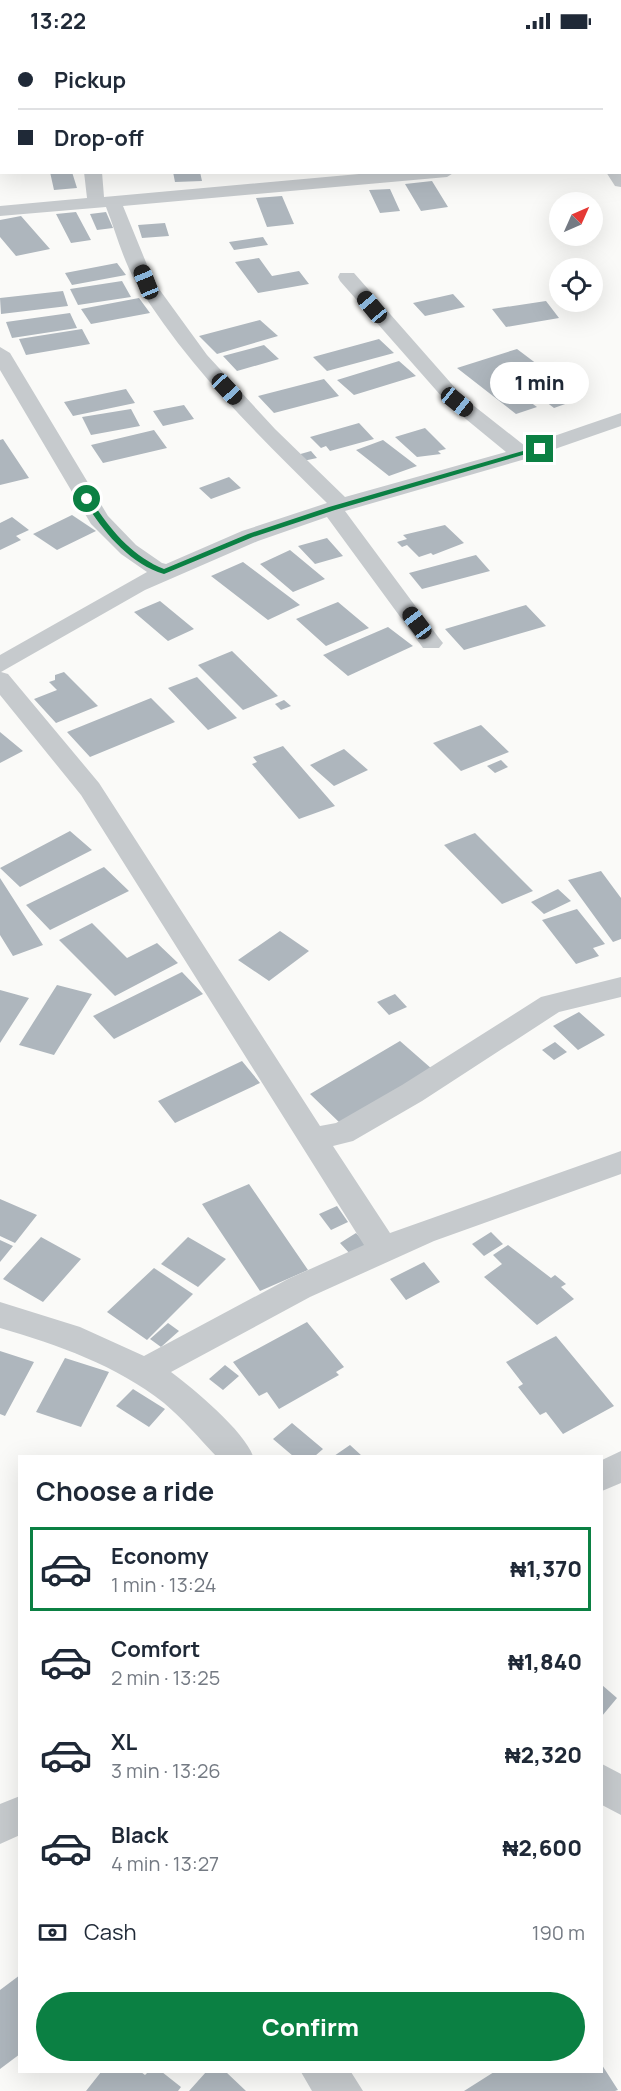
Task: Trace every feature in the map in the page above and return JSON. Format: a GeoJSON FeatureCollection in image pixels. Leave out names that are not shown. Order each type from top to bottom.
{"type":"FeatureCollection","features":[{"type":"Feature","properties":{"kind":"street"},"geometry":{"type":"LineString","coordinates":[[0,42],[5,42]]}},
{"type":"Feature","properties":{"kind":"street"},"geometry":{"type":"LineString","coordinates":[[94,174],[104,200],[146,282],[200,359],[337,507],[431,643]]}},
{"type":"Feature","properties":{"kind":"street"},"geometry":{"type":"LineString","coordinates":[[0,211],[104,200],[422,174]]}},
{"type":"Feature","properties":{"kind":"street"},"geometry":{"type":"LineString","coordinates":[[347,277],[457,402],[522,454]]}},
{"type":"Feature","properties":{"kind":"street"},"geometry":{"type":"LineString","coordinates":[[0,353],[99,519],[118,541],[146,565],[164,572]]}},
{"type":"Feature","properties":{"kind":"street"},"geometry":{"type":"LineString","coordinates":[[0,665],[164,572],[250,536],[337,507],[522,454],[621,419]]}},
{"type":"Feature","properties":{"kind":"street"},"geometry":{"type":"LineString","coordinates":[[0,678],[90,789],[384,1250]]}},
{"type":"Feature","properties":{"kind":"street"},"geometry":{"type":"LineString","coordinates":[[313,1138],[343,1133],[412,1093],[551,1004],[621,987]]}},
{"type":"Feature","properties":{"kind":"street"},"geometry":{"type":"LineString","coordinates":[[145,1371],[299,1288],[423,1232],[621,1162]]}},
{"type":"Feature","properties":{"kind":"street"},"geometry":{"type":"LineString","coordinates":[[0,1315],[107,1351],[145,1371],[178,1395],[236,1455]]}},
{"type":"Feature","properties":{"kind":"street"},"geometry":{"type":"LineString","coordinates":[[603,1475],[621,1466]]}},
{"type":"Feature","properties":{"kind":"street"},"geometry":{"type":"LineString","coordinates":[[603,1783],[621,1797]]}},
{"type":"Feature","properties":{"kind":"street"},"geometry":{"type":"LineString","coordinates":[[0,1825],[18,1815]]}},
{"type":"Feature","properties":{"kind":"street"},"geometry":{"type":"LineString","coordinates":[[323,2073],[342,2091]]}},
{"type":"Feature","properties":{"kind":"building"},"geometry":{"type":"Polygon","coordinates":[[[50,174],[73,174],[77,188],[54,190],[50,174]]]}},
{"type":"Feature","properties":{"kind":"building"},"geometry":{"type":"Polygon","coordinates":[[[173,174],[200,174],[202,181],[175,182],[173,174]]]}},
{"type":"Feature","properties":{"kind":"building"},"geometry":{"type":"Polygon","coordinates":[[[432,181],[448,207],[421,211],[405,184],[432,181]]]}},
{"type":"Feature","properties":{"kind":"building"},"geometry":{"type":"Polygon","coordinates":[[[390,189],[400,211],[380,213],[369,190],[390,189]]]}},
{"type":"Feature","properties":{"kind":"building"},"geometry":{"type":"Polygon","coordinates":[[[282,196],[294,224],[267,227],[256,198],[282,196]]]}},
{"type":"Feature","properties":{"kind":"building"},"geometry":{"type":"Polygon","coordinates":[[[76,212],[91,240],[71,243],[56,214],[76,212]]]}},
{"type":"Feature","properties":{"kind":"building"},"geometry":{"type":"Polygon","coordinates":[[[106,212],[113,228],[97,230],[90,214],[106,212]]]}},
{"type":"Feature","properties":{"kind":"building"},"geometry":{"type":"Polygon","coordinates":[[[21,216],[50,249],[16,256],[0,237],[0,220],[21,216]]]}},
{"type":"Feature","properties":{"kind":"building"},"geometry":{"type":"Polygon","coordinates":[[[165,223],[169,236],[142,238],[138,225],[165,223]]]}},
{"type":"Feature","properties":{"kind":"building"},"geometry":{"type":"Polygon","coordinates":[[[263,237],[268,245],[234,250],[229,242],[263,237]]]}},
{"type":"Feature","properties":{"kind":"building"},"geometry":{"type":"Polygon","coordinates":[[[259,258],[272,276],[299,271],[309,284],[258,293],[235,262],[259,258]]]}},
{"type":"Feature","properties":{"kind":"building"},"geometry":{"type":"Polygon","coordinates":[[[117,263],[126,275],[72,285],[65,273],[117,263]]]}},
{"type":"Feature","properties":{"kind":"building"},"geometry":{"type":"Polygon","coordinates":[[[122,281],[131,297],[78,305],[70,289],[122,281]]]}},
{"type":"Feature","properties":{"kind":"building"},"geometry":{"type":"Polygon","coordinates":[[[63,291],[68,306],[1,314],[0,298],[63,291]]]}},
{"type":"Feature","properties":{"kind":"building"},"geometry":{"type":"Polygon","coordinates":[[[453,294],[465,307],[425,316],[413,303],[453,294]]]}},
{"type":"Feature","properties":{"kind":"building"},"geometry":{"type":"Polygon","coordinates":[[[139,298],[150,313],[91,324],[81,309],[139,298]]]}},
{"type":"Feature","properties":{"kind":"building"},"geometry":{"type":"Polygon","coordinates":[[[546,301],[549,305],[549,312],[554,312],[559,318],[506,327],[492,309],[546,301]]]}},
{"type":"Feature","properties":{"kind":"building"},"geometry":{"type":"Polygon","coordinates":[[[70,313],[77,328],[12,338],[6,322],[70,313]]]}},
{"type":"Feature","properties":{"kind":"building"},"geometry":{"type":"Polygon","coordinates":[[[260,320],[278,336],[217,354],[199,336],[260,320]]]}},
{"type":"Feature","properties":{"kind":"building"},"geometry":{"type":"Polygon","coordinates":[[[82,329],[90,344],[26,355],[19,339],[82,329]]]}},
{"type":"Feature","properties":{"kind":"building"},"geometry":{"type":"Polygon","coordinates":[[[379,339],[394,353],[327,371],[313,357],[379,339]]]}},
{"type":"Feature","properties":{"kind":"building"},"geometry":{"type":"Polygon","coordinates":[[[264,345],[279,359],[237,371],[223,356],[264,345]]]}},
{"type":"Feature","properties":{"kind":"building"},"geometry":{"type":"Polygon","coordinates":[[[517,349],[582,398],[554,408],[537,395],[526,399],[537,407],[516,414],[457,368],[517,349]]]}},
{"type":"Feature","properties":{"kind":"building"},"geometry":{"type":"Polygon","coordinates":[[[399,361],[416,376],[354,395],[337,380],[399,361]]]}},
{"type":"Feature","properties":{"kind":"building"},"geometry":{"type":"Polygon","coordinates":[[[324,379],[339,396],[274,413],[258,396],[324,379]]]}},
{"type":"Feature","properties":{"kind":"building"},"geometry":{"type":"Polygon","coordinates":[[[126,389],[135,403],[73,416],[64,402],[126,389]]]}},
{"type":"Feature","properties":{"kind":"building"},"geometry":{"type":"Polygon","coordinates":[[[184,405],[194,419],[163,426],[153,411],[184,405]]]}},
{"type":"Feature","properties":{"kind":"building"},"geometry":{"type":"Polygon","coordinates":[[[131,409],[140,426],[91,435],[82,417],[131,409]]]}},
{"type":"Feature","properties":{"kind":"building"},"geometry":{"type":"Polygon","coordinates":[[[359,423],[374,439],[330,451],[326,446],[321,448],[310,437],[359,423]]]}},
{"type":"Feature","properties":{"kind":"building"},"geometry":{"type":"Polygon","coordinates":[[[425,428],[446,449],[438,451],[441,454],[417,457],[395,437],[425,428]]]}},
{"type":"Feature","properties":{"kind":"building"},"geometry":{"type":"Polygon","coordinates":[[[154,430],[167,448],[103,463],[91,445],[154,430]]]}},
{"type":"Feature","properties":{"kind":"building"},"geometry":{"type":"Polygon","coordinates":[[[3,439],[29,478],[0,485],[0,440],[3,439]]]}},
{"type":"Feature","properties":{"kind":"building"},"geometry":{"type":"Polygon","coordinates":[[[383,440],[417,466],[389,476],[356,450],[383,440]]]}},
{"type":"Feature","properties":{"kind":"building"},"geometry":{"type":"Polygon","coordinates":[[[311,451],[317,458],[303,461],[297,455],[311,451]]]}},
{"type":"Feature","properties":{"kind":"building"},"geometry":{"type":"Polygon","coordinates":[[[229,477],[241,488],[211,499],[199,488],[229,477]]]}},
{"type":"Feature","properties":{"kind":"building"},"geometry":{"type":"Polygon","coordinates":[[[72,515],[96,531],[57,550],[33,534],[72,515]]]}},
{"type":"Feature","properties":{"kind":"building"},"geometry":{"type":"Polygon","coordinates":[[[12,517],[29,530],[16,536],[21,540],[0,550],[0,523],[12,517]]]}},
{"type":"Feature","properties":{"kind":"building"},"geometry":{"type":"Polygon","coordinates":[[[445,525],[464,543],[433,555],[431,553],[419,557],[407,545],[402,547],[397,542],[407,539],[403,535],[445,525]]]}},
{"type":"Feature","properties":{"kind":"building"},"geometry":{"type":"Polygon","coordinates":[[[327,538],[343,556],[315,564],[298,546],[327,538]]]}},
{"type":"Feature","properties":{"kind":"building"},"geometry":{"type":"Polygon","coordinates":[[[290,550],[325,579],[293,592],[260,564],[290,550]]]}},
{"type":"Feature","properties":{"kind":"building"},"geometry":{"type":"Polygon","coordinates":[[[476,555],[490,571],[422,589],[409,573],[476,555]]]}},
{"type":"Feature","properties":{"kind":"building"},"geometry":{"type":"Polygon","coordinates":[[[243,562],[300,605],[268,620],[211,576],[243,562]]]}},
{"type":"Feature","properties":{"kind":"building"},"geometry":{"type":"Polygon","coordinates":[[[160,601],[194,629],[168,641],[134,612],[160,601]]]}},
{"type":"Feature","properties":{"kind":"building"},"geometry":{"type":"Polygon","coordinates":[[[338,602],[369,628],[326,646],[296,619],[338,602]]]}},
{"type":"Feature","properties":{"kind":"building"},"geometry":{"type":"Polygon","coordinates":[[[526,605],[546,626],[464,650],[445,629],[526,605]]]}},
{"type":"Feature","properties":{"kind":"building"},"geometry":{"type":"Polygon","coordinates":[[[388,627],[413,646],[348,676],[323,655],[388,627]]]}},
{"type":"Feature","properties":{"kind":"building"},"geometry":{"type":"Polygon","coordinates":[[[232,651],[278,696],[243,710],[198,665],[232,651]]]}},
{"type":"Feature","properties":{"kind":"building"},"geometry":{"type":"Polygon","coordinates":[[[64,672],[98,706],[56,723],[34,699],[57,690],[49,682],[55,680],[55,675],[64,672]]]}},
{"type":"Feature","properties":{"kind":"building"},"geometry":{"type":"Polygon","coordinates":[[[197,677],[237,718],[208,730],[168,688],[197,677]]]}},
{"type":"Feature","properties":{"kind":"building"},"geometry":{"type":"Polygon","coordinates":[[[151,698],[175,722],[90,757],[67,732],[151,698]]]}},
{"type":"Feature","properties":{"kind":"building"},"geometry":{"type":"Polygon","coordinates":[[[284,700],[291,706],[281,710],[275,704],[284,700]]]}},
{"type":"Feature","properties":{"kind":"building"},"geometry":{"type":"Polygon","coordinates":[[[481,725],[509,752],[461,771],[433,743],[481,725]]]}},
{"type":"Feature","properties":{"kind":"building"},"geometry":{"type":"Polygon","coordinates":[[[0,732],[23,751],[0,763],[0,732]]]}},
{"type":"Feature","properties":{"kind":"building"},"geometry":{"type":"Polygon","coordinates":[[[283,746],[335,806],[299,819],[252,764],[257,762],[253,757],[283,746]]]}},
{"type":"Feature","properties":{"kind":"building"},"geometry":{"type":"Polygon","coordinates":[[[344,749],[368,770],[334,786],[310,765],[344,749]]]}},
{"type":"Feature","properties":{"kind":"building"},"geometry":{"type":"Polygon","coordinates":[[[501,760],[508,767],[495,773],[487,766],[501,760]]]}},
{"type":"Feature","properties":{"kind":"building"},"geometry":{"type":"Polygon","coordinates":[[[70,831],[92,850],[20,887],[0,868],[70,831]]]}},
{"type":"Feature","properties":{"kind":"building"},"geometry":{"type":"Polygon","coordinates":[[[475,833],[533,891],[502,904],[444,845],[475,833]]]}},
{"type":"Feature","properties":{"kind":"building"},"geometry":{"type":"Polygon","coordinates":[[[104,867],[129,891],[50,930],[26,905],[104,867]]]}},
{"type":"Feature","properties":{"kind":"building"},"geometry":{"type":"Polygon","coordinates":[[[601,871],[621,898],[621,939],[613,942],[568,880],[601,871]]]}},
{"type":"Feature","properties":{"kind":"building"},"geometry":{"type":"Polygon","coordinates":[[[0,878],[43,945],[13,956],[0,935],[0,878]]]}},
{"type":"Feature","properties":{"kind":"building"},"geometry":{"type":"Polygon","coordinates":[[[558,889],[571,901],[544,914],[531,902],[558,889]]]}},
{"type":"Feature","properties":{"kind":"building"},"geometry":{"type":"Polygon","coordinates":[[[577,909],[605,944],[593,948],[599,956],[576,964],[542,920],[577,909]]]}},
{"type":"Feature","properties":{"kind":"building"},"geometry":{"type":"Polygon","coordinates":[[[92,923],[127,958],[157,943],[178,963],[115,996],[59,940],[92,923]]]}},
{"type":"Feature","properties":{"kind":"building"},"geometry":{"type":"Polygon","coordinates":[[[280,931],[309,951],[269,981],[238,960],[280,931]]]}},
{"type":"Feature","properties":{"kind":"building"},"geometry":{"type":"Polygon","coordinates":[[[182,972],[203,994],[114,1039],[93,1016],[182,972]]]}},
{"type":"Feature","properties":{"kind":"building"},"geometry":{"type":"Polygon","coordinates":[[[57,985],[92,994],[54,1055],[19,1045],[57,985]]]}},
{"type":"Feature","properties":{"kind":"building"},"geometry":{"type":"Polygon","coordinates":[[[0,990],[29,998],[0,1043],[0,990]]]}},
{"type":"Feature","properties":{"kind":"building"},"geometry":{"type":"Polygon","coordinates":[[[395,994],[407,1007],[389,1015],[377,1002],[395,994]]]}},
{"type":"Feature","properties":{"kind":"building"},"geometry":{"type":"Polygon","coordinates":[[[579,1012],[605,1035],[578,1050],[553,1026],[579,1012]]]}},
{"type":"Feature","properties":{"kind":"building"},"geometry":{"type":"Polygon","coordinates":[[[400,1041],[432,1069],[341,1124],[310,1094],[400,1041]]]}},
{"type":"Feature","properties":{"kind":"building"},"geometry":{"type":"Polygon","coordinates":[[[555,1042],[567,1052],[554,1060],[542,1050],[555,1042]]]}},
{"type":"Feature","properties":{"kind":"building"},"geometry":{"type":"Polygon","coordinates":[[[242,1061],[260,1083],[175,1123],[158,1101],[242,1061]]]}},
{"type":"Feature","properties":{"kind":"building"},"geometry":{"type":"Polygon","coordinates":[[[249,1184],[308,1270],[260,1291],[202,1204],[249,1184]]]}},
{"type":"Feature","properties":{"kind":"building"},"geometry":{"type":"Polygon","coordinates":[[[0,1199],[37,1215],[15,1243],[0,1236],[0,1199]]]}},
{"type":"Feature","properties":{"kind":"building"},"geometry":{"type":"Polygon","coordinates":[[[337,1206],[348,1222],[331,1230],[319,1214],[337,1206]]]}},
{"type":"Feature","properties":{"kind":"building"},"geometry":{"type":"Polygon","coordinates":[[[491,1232],[503,1244],[484,1256],[472,1244],[491,1232]]]}},
{"type":"Feature","properties":{"kind":"building"},"geometry":{"type":"Polygon","coordinates":[[[356,1233],[367,1245],[351,1255],[340,1243],[356,1233]]]}},
{"type":"Feature","properties":{"kind":"building"},"geometry":{"type":"Polygon","coordinates":[[[41,1237],[81,1259],[43,1302],[3,1279],[41,1237]]]}},
{"type":"Feature","properties":{"kind":"building"},"geometry":{"type":"Polygon","coordinates":[[[188,1237],[226,1259],[198,1287],[161,1264],[188,1237]]]}},
{"type":"Feature","properties":{"kind":"building"},"geometry":{"type":"Polygon","coordinates":[[[0,1240],[13,1246],[0,1262],[0,1240]]]}},
{"type":"Feature","properties":{"kind":"building"},"geometry":{"type":"Polygon","coordinates":[[[508,1245],[551,1278],[555,1275],[566,1284],[561,1287],[574,1299],[537,1325],[484,1277],[502,1264],[493,1255],[508,1245]]]}},
{"type":"Feature","properties":{"kind":"building"},"geometry":{"type":"Polygon","coordinates":[[[424,1262],[440,1282],[406,1300],[390,1279],[424,1262]]]}},
{"type":"Feature","properties":{"kind":"building"},"geometry":{"type":"Polygon","coordinates":[[[154,1268],[193,1294],[147,1340],[107,1312],[154,1268]]]}},
{"type":"Feature","properties":{"kind":"building"},"geometry":{"type":"Polygon","coordinates":[[[307,1322],[344,1367],[336,1372],[339,1375],[279,1409],[267,1392],[259,1396],[233,1362],[307,1322]]]}},
{"type":"Feature","properties":{"kind":"building"},"geometry":{"type":"Polygon","coordinates":[[[168,1323],[179,1331],[161,1347],[150,1339],[168,1323]]]}},
{"type":"Feature","properties":{"kind":"building"},"geometry":{"type":"Polygon","coordinates":[[[556,1336],[614,1406],[563,1434],[546,1412],[540,1415],[518,1387],[523,1384],[506,1362],[556,1336]]]}},
{"type":"Feature","properties":{"kind":"building"},"geometry":{"type":"Polygon","coordinates":[[[0,1351],[34,1362],[5,1416],[0,1414],[0,1351]]]}},
{"type":"Feature","properties":{"kind":"building"},"geometry":{"type":"Polygon","coordinates":[[[65,1358],[109,1372],[81,1427],[36,1412],[65,1358]]]}},
{"type":"Feature","properties":{"kind":"building"},"geometry":{"type":"Polygon","coordinates":[[[225,1365],[239,1376],[223,1390],[209,1379],[225,1365]]]}},
{"type":"Feature","properties":{"kind":"building"},"geometry":{"type":"Polygon","coordinates":[[[133,1389],[165,1409],[149,1427],[116,1406],[133,1389]]]}},
{"type":"Feature","properties":{"kind":"building"},"geometry":{"type":"Polygon","coordinates":[[[292,1423],[323,1449],[316,1455],[292,1455],[273,1439],[292,1423]]]}},
{"type":"Feature","properties":{"kind":"building"},"geometry":{"type":"Polygon","coordinates":[[[350,1445],[361,1455],[335,1455],[350,1445]]]}},
{"type":"Feature","properties":{"kind":"building"},"geometry":{"type":"Polygon","coordinates":[[[603,1686],[617,1698],[603,1715],[603,1686]]]}},
{"type":"Feature","properties":{"kind":"building"},"geometry":{"type":"Polygon","coordinates":[[[18,1976],[18,2056],[0,2069],[0,1990],[18,1976]]]}},
{"type":"Feature","properties":{"kind":"building"},"geometry":{"type":"Polygon","coordinates":[[[603,2067],[618,2090],[615,2091],[464,2091],[492,2073],[603,2073],[603,2067]]]}},
{"type":"Feature","properties":{"kind":"building"},"geometry":{"type":"Polygon","coordinates":[[[100,2073],[142,2073],[145,2075],[163,2073],[181,2087],[178,2091],[86,2091],[100,2073]]]}},
{"type":"Feature","properties":{"kind":"building"},"geometry":{"type":"Polygon","coordinates":[[[205,2073],[227,2073],[246,2091],[189,2091],[205,2073]]]}},
{"type":"Feature","properties":{"kind":"route"},"geometry":{"type":"LineString","coordinates":[[87,499],[99,519],[118,541],[146,565],[164,572],[250,536],[332,508],[540,449]]}}]}
